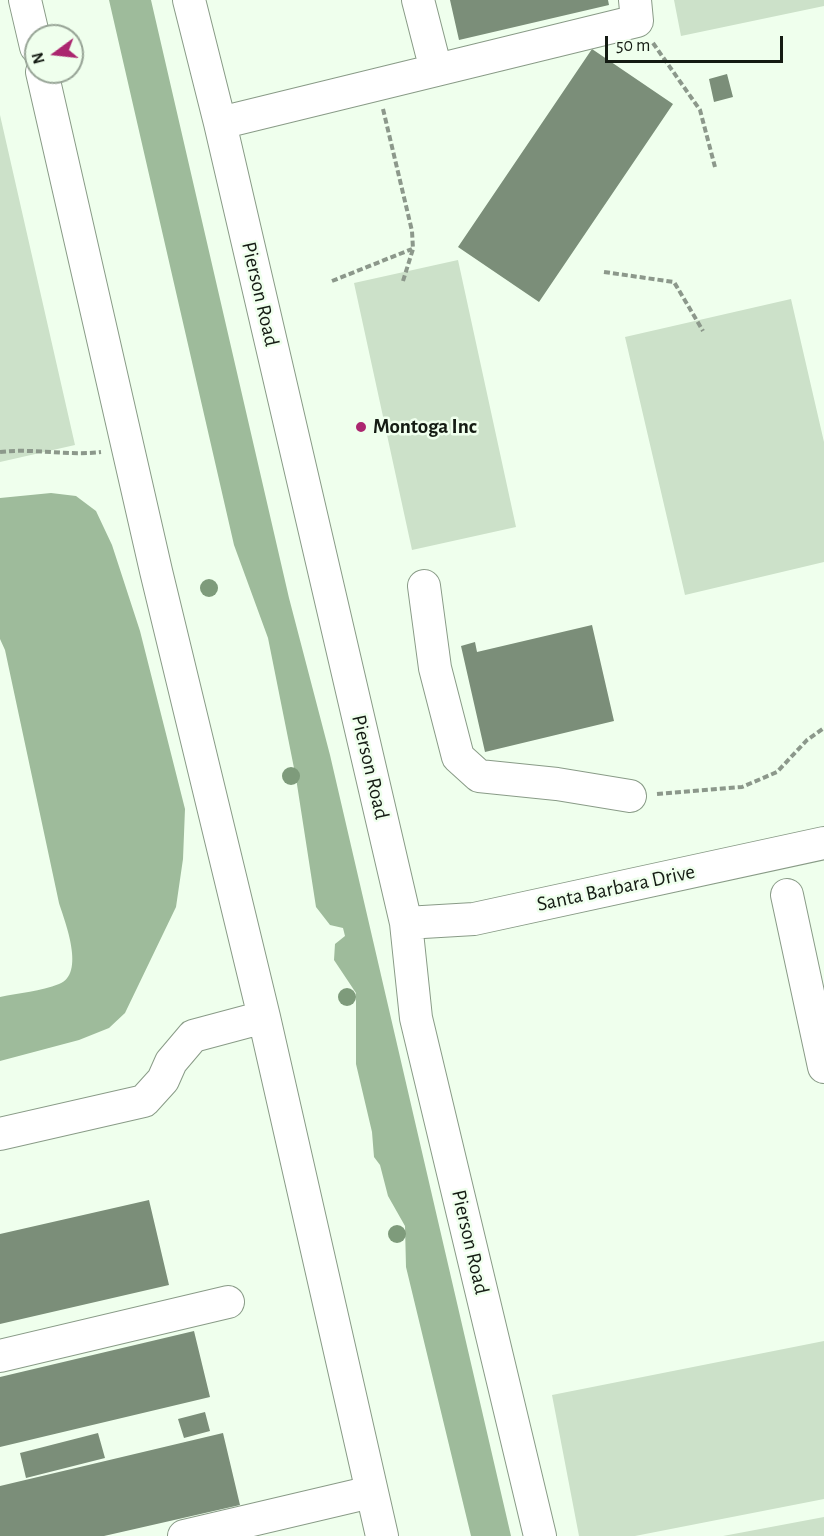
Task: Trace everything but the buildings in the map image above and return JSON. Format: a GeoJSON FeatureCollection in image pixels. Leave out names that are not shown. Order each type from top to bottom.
{"type":"FeatureCollection","features":[{"type":"Feature","properties":{"kind":"street"},"geometry":{"type":"LineString","coordinates":[[25,0],[31,24]]}},
{"type":"Feature","properties":{"kind":"street","name":"Pierson Road"},"geometry":{"type":"LineString","coordinates":[[189,0],[220,123],[406,923],[417,1017],[540,1536]]}},
{"type":"Feature","properties":{"kind":"street"},"geometry":{"type":"LineString","coordinates":[[418,0],[436,70]]}},
{"type":"Feature","properties":{"kind":"street"},"geometry":{"type":"LineString","coordinates":[[220,123],[436,70],[636,11]]}},
{"type":"Feature","properties":{"kind":"street"},"geometry":{"type":"LineString","coordinates":[[45,84],[128,449],[264,1017],[382,1536]]}},
{"type":"Feature","properties":{"kind":"street"},"geometry":{"type":"LineString","coordinates":[[424,586],[435,668],[458,757],[479,776],[557,784],[630,796]]}},
{"type":"Feature","properties":{"kind":"street","name":"Santa Barbara Drive"},"geometry":{"type":"LineString","coordinates":[[406,923],[474,919],[824,843]]}},
{"type":"Feature","properties":{"kind":"street"},"geometry":{"type":"LineString","coordinates":[[787,895],[824,1067]]}},
{"type":"Feature","properties":{"kind":"street"},"geometry":{"type":"LineString","coordinates":[[0,1134],[144,1101],[163,1080],[171,1062],[193,1036],[264,1017]]}},
{"type":"Feature","properties":{"kind":"street"},"geometry":{"type":"LineString","coordinates":[[0,1356],[228,1302]]}},
{"type":"Feature","properties":{"kind":"street"},"geometry":{"type":"LineString","coordinates":[[184,1536],[371,1492]]}},
{"type":"Feature","properties":{"kind":"path"},"geometry":{"type":"LineString","coordinates":[[636,11],[700,110],[714,167]]}},
{"type":"Feature","properties":{"kind":"path"},"geometry":{"type":"LineString","coordinates":[[376,84],[412,231],[412,249],[404,281]]}},
{"type":"Feature","properties":{"kind":"path"},"geometry":{"type":"LineString","coordinates":[[332,281],[412,249]]}},
{"type":"Feature","properties":{"kind":"path"},"geometry":{"type":"LineString","coordinates":[[604,272],[674,282],[703,331]]}},
{"type":"Feature","properties":{"kind":"path"},"geometry":{"type":"LineString","coordinates":[[0,452],[18,450],[81,454],[128,449]]}},
{"type":"Feature","properties":{"kind":"path"},"geometry":{"type":"LineString","coordinates":[[630,796],[742,787],[777,772],[807,740],[824,728]]}},
{"type":"Feature","properties":{"kind":"shaded area"},"geometry":{"type":"Polygon","coordinates":[[[109,0],[151,0],[289,598],[330,755],[511,1536],[471,1536],[406,1267],[405,1226],[388,1196],[380,1165],[374,1157],[372,1132],[356,1064],[356,993],[334,960],[335,944],[345,936],[343,928],[330,925],[316,907],[296,778],[268,638],[234,545],[109,0]]]}},
{"type":"Feature","properties":{"kind":"shaded area"},"geometry":{"type":"Polygon","coordinates":[[[674,0],[824,0],[824,6],[681,36],[674,0]]]}},
{"type":"Feature","properties":{"kind":"shaded area"},"geometry":{"type":"Polygon","coordinates":[[[0,115],[75,445],[0,462],[0,115]]]}},
{"type":"Feature","properties":{"kind":"shaded area"},"geometry":{"type":"Polygon","coordinates":[[[458,260],[516,527],[412,550],[354,283],[458,260]]]}},
{"type":"Feature","properties":{"kind":"shaded area"},"geometry":{"type":"Polygon","coordinates":[[[791,299],[824,442],[824,562],[685,595],[625,337],[791,299]]]}},
{"type":"Feature","properties":{"kind":"shaded area"},"geometry":{"type":"Polygon","coordinates":[[[51,493],[76,496],[96,511],[112,545],[140,631],[185,809],[183,859],[176,907],[125,1013],[109,1028],[79,1040],[0,1061],[0,997],[59,984],[67,978],[71,970],[72,959],[69,934],[59,903],[5,650],[0,639],[0,498],[51,493]]]}},
{"type":"Feature","properties":{"kind":"shaded area"},"geometry":{"type":"Polygon","coordinates":[[[824,1341],[824,1499],[635,1536],[579,1536],[552,1395],[824,1341]]]}},
{"type":"Feature","properties":{"kind":"shaded area"},"geometry":{"type":"Polygon","coordinates":[[[824,1517],[824,1536],[723,1536],[824,1517]]]}},
{"type":"Feature","properties":{"kind":"place","name":"Montoga Inc"},"geometry":{"type":"Point","coordinates":[361,427]}}]}
